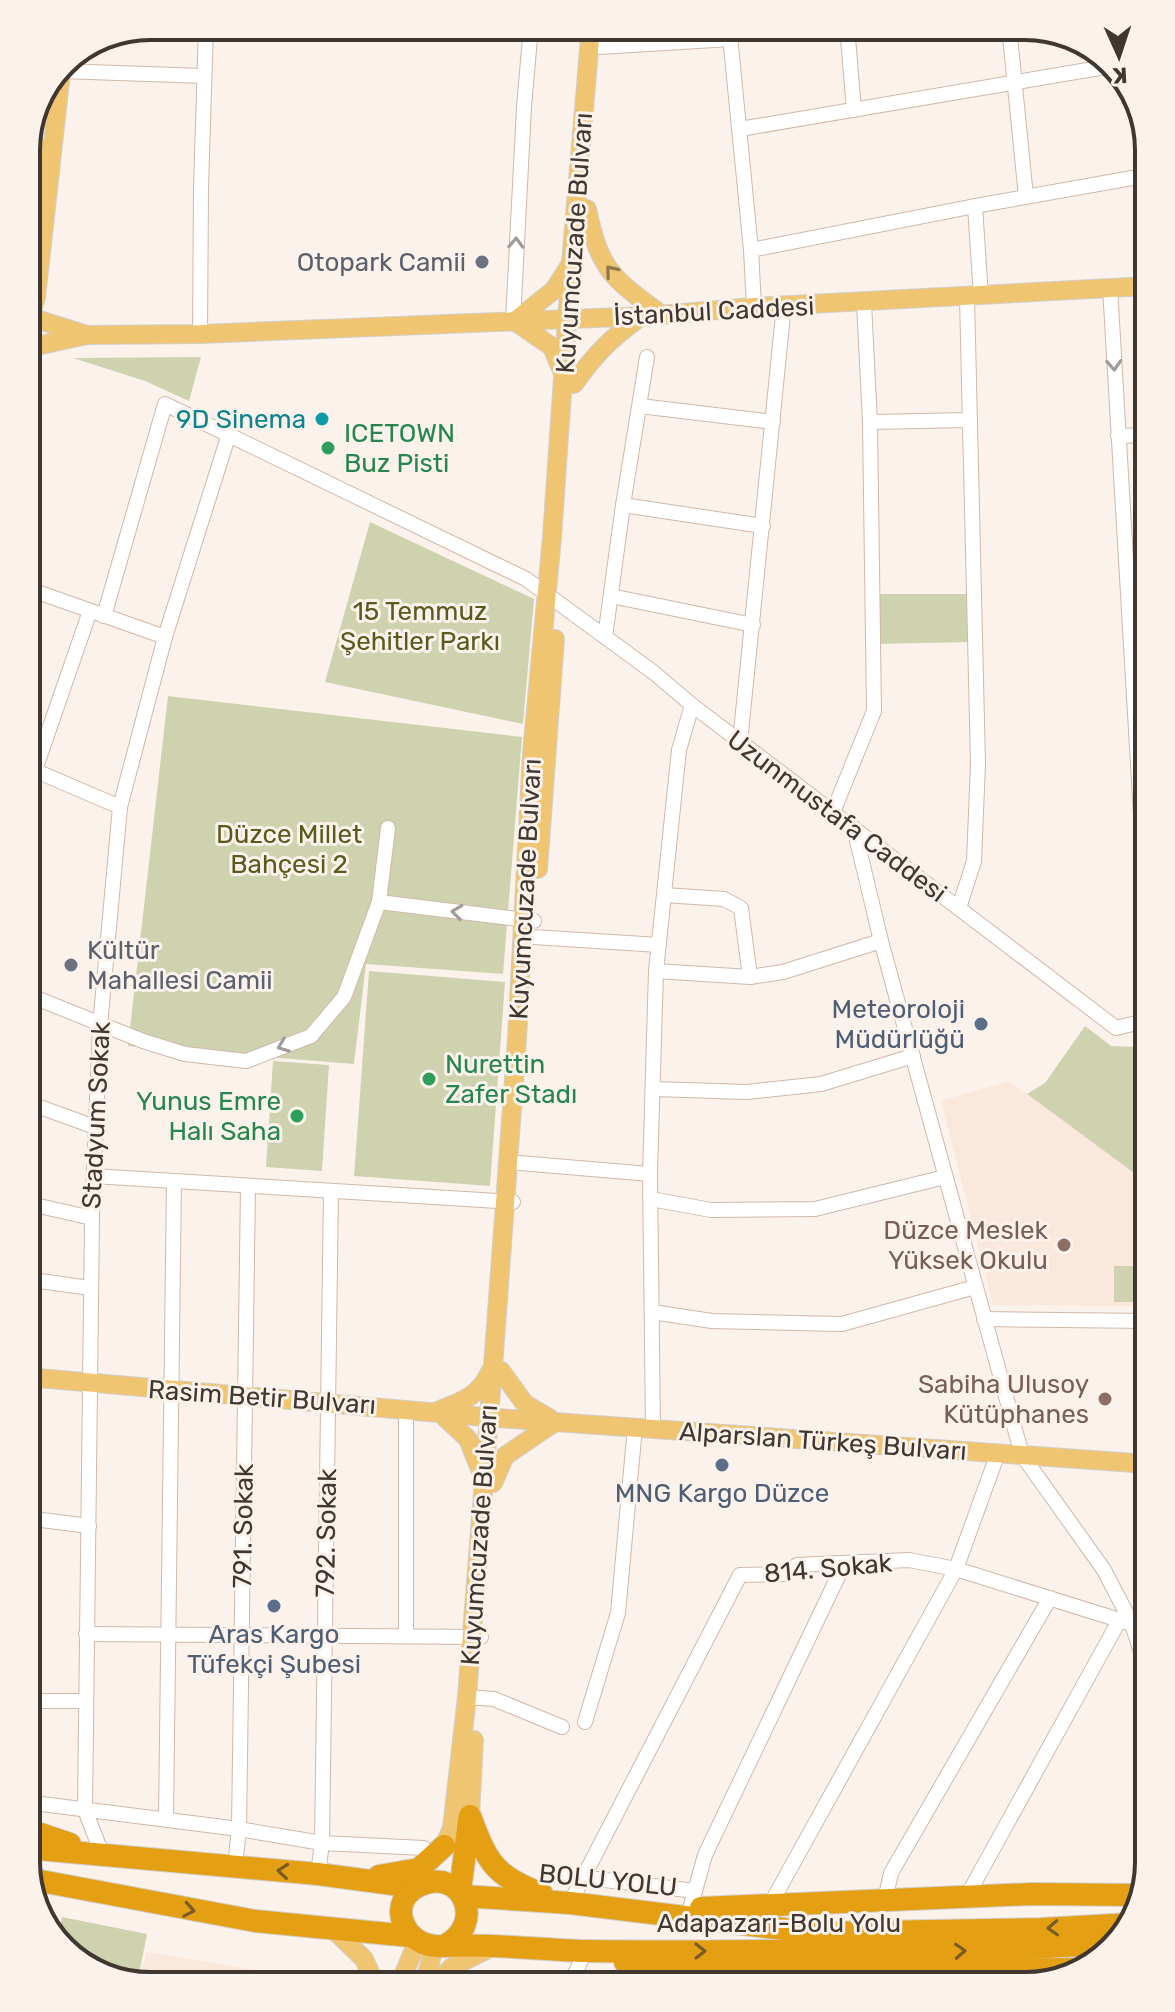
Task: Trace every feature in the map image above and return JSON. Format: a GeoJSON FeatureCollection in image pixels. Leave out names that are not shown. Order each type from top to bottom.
{"type":"FeatureCollection","features":[{"type":"Feature","properties":{"kind":"highway"},"geometry":{"type":"LineString","coordinates":[[434,1847],[425,1884],[403,1905],[402,1916],[426,1943],[461,1935],[466,1925],[468,1914],[462,1894],[470,1816]]}},
{"type":"Feature","properties":{"kind":"highway"},"geometry":{"type":"LineString","coordinates":[[470,1816],[492,1865],[512,1882],[566,1903]]}},
{"type":"Feature","properties":{"kind":"highway"},"geometry":{"type":"LineString","coordinates":[[40,1834],[102,1854]]}},
{"type":"Feature","properties":{"kind":"highway"},"geometry":{"type":"LineString","coordinates":[[362,1879],[419,1869],[434,1847]]}},
{"type":"Feature","properties":{"kind":"highway"},"geometry":{"type":"LineString","coordinates":[[40,1849],[362,1879],[444,1883],[462,1894]]}},
{"type":"Feature","properties":{"kind":"highway","name":"Adapazarı-Bolu Yolu"},"geometry":{"type":"LineString","coordinates":[[42,1881],[255,1921],[331,1927],[426,1943],[585,1951],[942,1952],[1099,1944]]}},
{"type":"Feature","properties":{"kind":"highway"},"geometry":{"type":"LineString","coordinates":[[43,1888],[146,1902]]}},
{"type":"Feature","properties":{"kind":"highway","name":"BOLU YOLU"},"geometry":{"type":"LineString","coordinates":[[462,1894],[566,1903],[816,1933],[1115,1925]]}},
{"type":"Feature","properties":{"kind":"highway"},"geometry":{"type":"LineString","coordinates":[[635,1911],[692,1900],[770,1905],[1032,1894],[1130,1895]]}},
{"type":"Feature","properties":{"kind":"highway"},"geometry":{"type":"LineString","coordinates":[[585,1951],[657,1972]]}},
{"type":"Feature","properties":{"kind":"main road","name":"Kuyumcuzade Bulvarı"},"geometry":{"type":"LineString","coordinates":[[573,318],[571,263],[590,40]]}},
{"type":"Feature","properties":{"kind":"main road","name":"Kuyumcuzade Bulvarı"},"geometry":{"type":"LineString","coordinates":[[470,1816],[472,1697],[492,1417],[573,318],[587,209],[600,40]]}},
{"type":"Feature","properties":{"kind":"main road"},"geometry":{"type":"LineString","coordinates":[[40,262],[60,87]]}},
{"type":"Feature","properties":{"kind":"main road"},"geometry":{"type":"LineString","coordinates":[[571,263],[554,290],[513,321],[534,332],[552,347],[569,379],[618,333],[652,315],[609,272],[599,255],[587,209]]}},
{"type":"Feature","properties":{"kind":"main road","name":"İstanbul Caddesi"},"geometry":{"type":"LineString","coordinates":[[87,335],[200,334],[652,315],[1135,286]]}},
{"type":"Feature","properties":{"kind":"main road"},"geometry":{"type":"LineString","coordinates":[[40,317],[87,335]]}},
{"type":"Feature","properties":{"kind":"main road"},"geometry":{"type":"LineString","coordinates":[[40,345],[87,335]]}},
{"type":"Feature","properties":{"kind":"main road"},"geometry":{"type":"LineString","coordinates":[[496,1370],[525,1404],[555,1422],[505,1456],[488,1480],[468,1439],[438,1411],[469,1399],[484,1387],[496,1370]]}},
{"type":"Feature","properties":{"kind":"main road","name":"Rasim Betir Bulvarı"},"geometry":{"type":"LineString","coordinates":[[40,1379],[492,1417]]}},
{"type":"Feature","properties":{"kind":"main road","name":"Alparslan Türkeş Bulvarı"},"geometry":{"type":"LineString","coordinates":[[492,1417],[1135,1463]]}},
{"type":"Feature","properties":{"kind":"main road","name":"Kuyumcuzade Bulvarı"},"geometry":{"type":"LineString","coordinates":[[434,1847],[452,1828],[472,1697]]}},
{"type":"Feature","properties":{"kind":"main road"},"geometry":{"type":"LineString","coordinates":[[331,1927],[364,1959],[370,1972]]}},
{"type":"Feature","properties":{"kind":"main road"},"geometry":{"type":"LineString","coordinates":[[408,1972],[426,1943]]}},
{"type":"Feature","properties":{"kind":"main road"},"geometry":{"type":"LineString","coordinates":[[425,1972],[426,1943]]}},
{"type":"Feature","properties":{"kind":"main road"},"geometry":{"type":"LineString","coordinates":[[447,1972],[495,1946]]}},
{"type":"Feature","properties":{"kind":"street"},"geometry":{"type":"LineString","coordinates":[[200,334],[205,40]]}},
{"type":"Feature","properties":{"kind":"street"},"geometry":{"type":"LineString","coordinates":[[513,321],[530,40]]}},
{"type":"Feature","properties":{"kind":"street"},"geometry":{"type":"LineString","coordinates":[[599,47],[660,40]]}},
{"type":"Feature","properties":{"kind":"street"},"geometry":{"type":"LineString","coordinates":[[731,40],[754,307]]}},
{"type":"Feature","properties":{"kind":"street"},"geometry":{"type":"LineString","coordinates":[[848,40],[854,110]]}},
{"type":"Feature","properties":{"kind":"street"},"geometry":{"type":"LineString","coordinates":[[1010,40],[1026,197]]}},
{"type":"Feature","properties":{"kind":"street"},"geometry":{"type":"LineString","coordinates":[[77,68],[204,76]]}},
{"type":"Feature","properties":{"kind":"street"},"geometry":{"type":"LineString","coordinates":[[740,129],[1079,71]]}},
{"type":"Feature","properties":{"kind":"street"},"geometry":{"type":"LineString","coordinates":[[751,250],[1135,178]]}},
{"type":"Feature","properties":{"kind":"street"},"geometry":{"type":"LineString","coordinates":[[959,908],[974,861],[978,764],[970,420],[975,206]]}},
{"type":"Feature","properties":{"kind":"street"},"geometry":{"type":"LineString","coordinates":[[1110,287],[1135,719]]}},
{"type":"Feature","properties":{"kind":"street"},"geometry":{"type":"LineString","coordinates":[[833,812],[874,711],[870,422],[864,303]]}},
{"type":"Feature","properties":{"kind":"street"},"geometry":{"type":"LineString","coordinates":[[740,742],[784,305]]}},
{"type":"Feature","properties":{"kind":"street"},"geometry":{"type":"LineString","coordinates":[[605,637],[647,357]]}},
{"type":"Feature","properties":{"kind":"street","name":"Uzunmustafa Caddesi"},"geometry":{"type":"LineString","coordinates":[[97,614],[165,404],[526,579],[653,672],[740,742],[1116,1028],[1135,1023]]}},
{"type":"Feature","properties":{"kind":"street"},"geometry":{"type":"LineString","coordinates":[[640,406],[773,422]]}},
{"type":"Feature","properties":{"kind":"street"},"geometry":{"type":"LineString","coordinates":[[870,422],[970,420]]}},
{"type":"Feature","properties":{"kind":"street"},"geometry":{"type":"LineString","coordinates":[[1118,436],[1135,435]]}},
{"type":"Feature","properties":{"kind":"street","name":"Stadyum Sokak"},"geometry":{"type":"LineString","coordinates":[[85,1810],[93,1176],[100,1026],[120,807],[165,637],[228,437]]}},
{"type":"Feature","properties":{"kind":"street"},"geometry":{"type":"LineString","coordinates":[[623,505],[763,526]]}},
{"type":"Feature","properties":{"kind":"street"},"geometry":{"type":"LineString","coordinates":[[40,593],[165,637]]}},
{"type":"Feature","properties":{"kind":"street"},"geometry":{"type":"LineString","coordinates":[[611,596],[753,625]]}},
{"type":"Feature","properties":{"kind":"street"},"geometry":{"type":"LineString","coordinates":[[40,748],[97,614]]}},
{"type":"Feature","properties":{"kind":"street"},"geometry":{"type":"LineString","coordinates":[[585,1722],[618,1613],[644,1428],[652,1312],[650,1174],[656,971],[679,750],[692,705]]}},
{"type":"Feature","properties":{"kind":"street"},"geometry":{"type":"LineString","coordinates":[[40,773],[120,807]]}},
{"type":"Feature","properties":{"kind":"street"},"geometry":{"type":"LineString","coordinates":[[40,1000],[100,1026],[185,1054],[246,1061],[311,1036],[344,997],[379,902],[388,828]]}},
{"type":"Feature","properties":{"kind":"street"},"geometry":{"type":"LineString","coordinates":[[854,828],[881,941],[1022,1455],[1104,1570],[1135,1645]]}},
{"type":"Feature","properties":{"kind":"street"},"geometry":{"type":"LineString","coordinates":[[664,895],[724,899],[741,908],[750,977]]}},
{"type":"Feature","properties":{"kind":"street"},"geometry":{"type":"LineString","coordinates":[[379,902],[659,945]]}},
{"type":"Feature","properties":{"kind":"street"},"geometry":{"type":"LineString","coordinates":[[656,971],[750,977],[783,972],[881,941]]}},
{"type":"Feature","properties":{"kind":"street"},"geometry":{"type":"LineString","coordinates":[[654,1089],[747,1092],[821,1084],[913,1056]]}},
{"type":"Feature","properties":{"kind":"street"},"geometry":{"type":"LineString","coordinates":[[40,1107],[95,1127]]}},
{"type":"Feature","properties":{"kind":"street"},"geometry":{"type":"LineString","coordinates":[[512,1162],[650,1174]]}},
{"type":"Feature","properties":{"kind":"street"},"geometry":{"type":"LineString","coordinates":[[93,1176],[509,1202]]}},
{"type":"Feature","properties":{"kind":"street"},"geometry":{"type":"LineString","coordinates":[[651,1199],[711,1210],[815,1209],[945,1177]]}},
{"type":"Feature","properties":{"kind":"street"},"geometry":{"type":"LineString","coordinates":[[166,1819],[174,1181]]}},
{"type":"Feature","properties":{"kind":"street","name":"791. Sokak"},"geometry":{"type":"LineString","coordinates":[[235,1866],[239,1829],[248,1186]]}},
{"type":"Feature","properties":{"kind":"street","name":"792. Sokak"},"geometry":{"type":"LineString","coordinates":[[318,1874],[322,1843],[331,1192]]}},
{"type":"Feature","properties":{"kind":"street"},"geometry":{"type":"LineString","coordinates":[[40,1206],[92,1218]]}},
{"type":"Feature","properties":{"kind":"street"},"geometry":{"type":"LineString","coordinates":[[40,1281],[90,1288]]}},
{"type":"Feature","properties":{"kind":"street"},"geometry":{"type":"LineString","coordinates":[[652,1312],[712,1321],[842,1324],[975,1287]]}},
{"type":"Feature","properties":{"kind":"street"},"geometry":{"type":"LineString","coordinates":[[984,1319],[1135,1321]]}},
{"type":"Feature","properties":{"kind":"street"},"geometry":{"type":"LineString","coordinates":[[406,1408],[406,1636]]}},
{"type":"Feature","properties":{"kind":"street"},"geometry":{"type":"LineString","coordinates":[[770,1905],[956,1569],[998,1453]]}},
{"type":"Feature","properties":{"kind":"street"},"geometry":{"type":"LineString","coordinates":[[40,1520],[89,1526]]}},
{"type":"Feature","properties":{"kind":"street","name":"814. Sokak"},"geometry":{"type":"LineString","coordinates":[[566,1903],[584,1877],[740,1575],[785,1574],[797,1565],[909,1560],[956,1569],[1125,1622]]}},
{"type":"Feature","properties":{"kind":"street"},"geometry":{"type":"LineString","coordinates":[[547,1873],[584,1877],[692,1900],[705,1855],[844,1564]]}},
{"type":"Feature","properties":{"kind":"street"},"geometry":{"type":"LineString","coordinates":[[885,1900],[891,1873],[1050,1598]]}},
{"type":"Feature","properties":{"kind":"street"},"geometry":{"type":"LineString","coordinates":[[967,1896],[1125,1622]]}},
{"type":"Feature","properties":{"kind":"street"},"geometry":{"type":"LineString","coordinates":[[86,1634],[476,1637]]}},
{"type":"Feature","properties":{"kind":"street"},"geometry":{"type":"LineString","coordinates":[[472,1697],[494,1699],[562,1727]]}},
{"type":"Feature","properties":{"kind":"street"},"geometry":{"type":"LineString","coordinates":[[40,1701],[86,1701]]}},
{"type":"Feature","properties":{"kind":"street"},"geometry":{"type":"LineString","coordinates":[[40,1804],[239,1829],[322,1843],[434,1847]]}},
{"type":"Feature","properties":{"kind":"street"},"geometry":{"type":"LineString","coordinates":[[85,1810],[102,1854]]}},
{"type":"Feature","properties":{"kind":"street"},"geometry":{"type":"LineString","coordinates":[[576,1972],[585,1951]]}},
{"type":"Feature","properties":{"kind":"street"},"geometry":{"type":"LineString","coordinates":[[626,1972],[629,1963]]}},
{"type":"Feature","properties":{"kind":"shaded area","name":"Düzce Meslek Yüksek Okulu"},"geometry":{"type":"Polygon","coordinates":[[[1009,1081],[1135,1174],[1135,1306],[993,1305],[941,1101],[1009,1081]]]}},
{"type":"Feature","properties":{"kind":"shaded area"},"geometry":{"type":"Polygon","coordinates":[[[146,1952],[268,1972],[142,1972],[146,1952]]]}},
{"type":"Feature","properties":{"kind":"green space"},"geometry":{"type":"Polygon","coordinates":[[[201,357],[189,401],[145,381],[73,358],[201,357]]]}},
{"type":"Feature","properties":{"kind":"green space","name":"15 Temmuz Şehitler Parkı"},"geometry":{"type":"Polygon","coordinates":[[[370,522],[534,599],[523,724],[325,682],[370,522]]]}},
{"type":"Feature","properties":{"kind":"green space"},"geometry":{"type":"Polygon","coordinates":[[[872,594],[974,594],[975,642],[873,644],[872,594]]]}},
{"type":"Feature","properties":{"kind":"green space","name":"Düzce Millet Bahçesi 2"},"geometry":{"type":"Polygon","coordinates":[[[168,696],[522,737],[503,974],[366,964],[354,1064],[128,1046],[168,696]]]}},
{"type":"Feature","properties":{"kind":"green space","name":"Nurettin Zafer Stadı"},"geometry":{"type":"Polygon","coordinates":[[[369,971],[505,982],[490,1186],[354,1176],[369,971]]]}},
{"type":"Feature","properties":{"kind":"green space"},"geometry":{"type":"Polygon","coordinates":[[[1085,1026],[1111,1046],[1135,1047],[1135,1174],[1027,1094],[1045,1083],[1085,1026]]]}},
{"type":"Feature","properties":{"kind":"green space","name":"Yunus Emre Halı Saha"},"geometry":{"type":"Polygon","coordinates":[[[273,1061],[329,1065],[322,1171],[266,1167],[273,1061]]]}},
{"type":"Feature","properties":{"kind":"green space"},"geometry":{"type":"Polygon","coordinates":[[[1114,1266],[1135,1266],[1135,1302],[1114,1302],[1114,1266]]]}},
{"type":"Feature","properties":{"kind":"green space"},"geometry":{"type":"Polygon","coordinates":[[[62,1917],[147,1934],[139,1972],[101,1961],[77,1945],[60,1926],[62,1917]]]}},
{"type":"Feature","properties":{"kind":"place","name":"Otopark Camii"},"geometry":{"type":"Point","coordinates":[482,262]}},
{"type":"Feature","properties":{"kind":"place","name":"9D Sinema"},"geometry":{"type":"Point","coordinates":[322,419]}},
{"type":"Feature","properties":{"kind":"place","name":"ICETOWN Buz Pisti"},"geometry":{"type":"Point","coordinates":[328,448]}},
{"type":"Feature","properties":{"kind":"place","name":"Kültür Mahallesi Camii"},"geometry":{"type":"Point","coordinates":[71,965]}},
{"type":"Feature","properties":{"kind":"place","name":"Meteoroloji Müdürlüğü"},"geometry":{"type":"Point","coordinates":[981,1024]}},
{"type":"Feature","properties":{"kind":"place","name":"Nurettin Zafer Stadı"},"geometry":{"type":"Point","coordinates":[429,1079]}},
{"type":"Feature","properties":{"kind":"place","name":"Yunus Emre Halı Saha"},"geometry":{"type":"Point","coordinates":[297,1116]}},
{"type":"Feature","properties":{"kind":"place","name":"Düzce Meslek Yüksek Okulu"},"geometry":{"type":"Point","coordinates":[1064,1245]}},
{"type":"Feature","properties":{"kind":"place","name":"Sabiha Ulusoy Kütüphanes"},"geometry":{"type":"Point","coordinates":[1105,1399]}},
{"type":"Feature","properties":{"kind":"place","name":"MNG Kargo Düzce"},"geometry":{"type":"Point","coordinates":[722,1465]}},
{"type":"Feature","properties":{"kind":"place","name":"Aras Kargo Tüfekçi Şubesi"},"geometry":{"type":"Point","coordinates":[274,1606]}}]}
